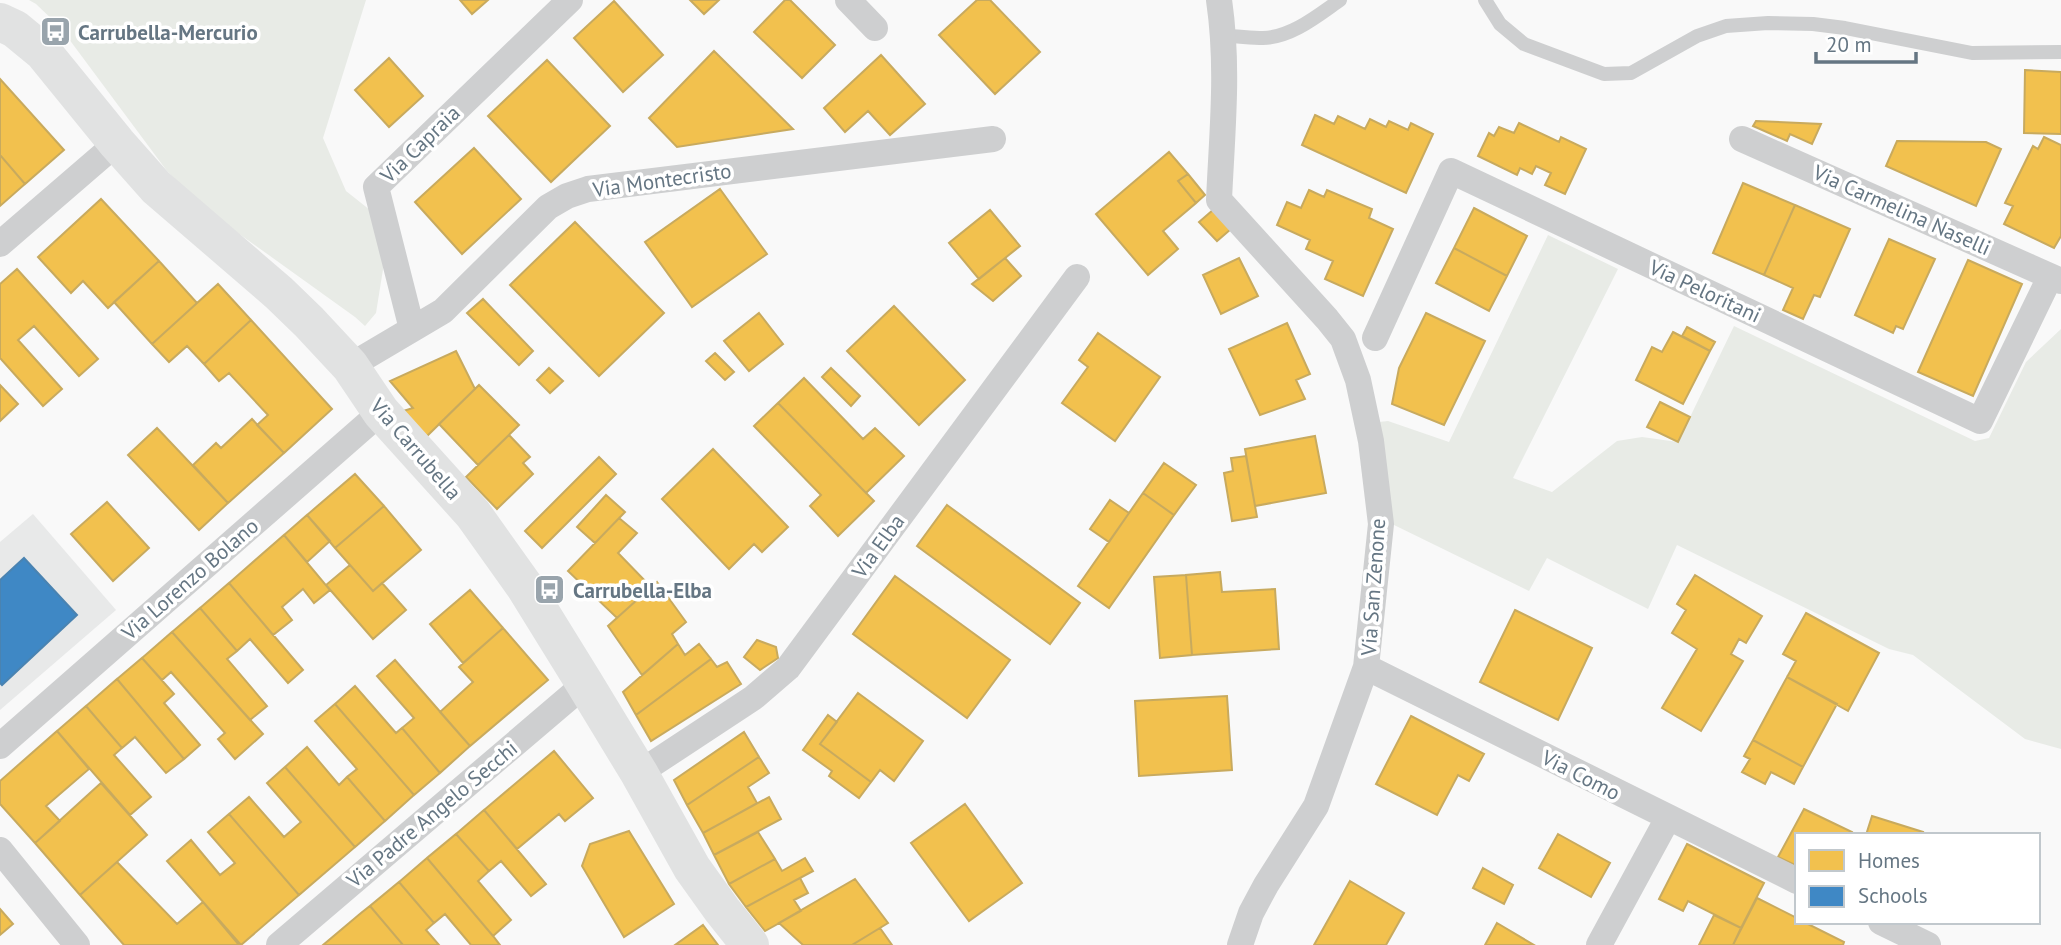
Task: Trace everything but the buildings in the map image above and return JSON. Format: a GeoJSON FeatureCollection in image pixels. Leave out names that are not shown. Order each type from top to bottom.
{"type":"FeatureCollection","features":[{"type":"Feature","properties":{"kind":"main road","name":"Via Carrubella"},"geometry":{"type":"LineString","coordinates":[[0,22],[15,29],[43,51],[156,187],[310,321],[350,366],[381,412],[473,514],[525,587],[639,773],[692,868],[750,945]]}},
{"type":"Feature","properties":{"kind":"street","name":"Via Capraia"},"geometry":{"type":"LineString","coordinates":[[412,329],[376,187],[570,0]]}},
{"type":"Feature","properties":{"kind":"street"},"geometry":{"type":"LineString","coordinates":[[848,0],[875,28]]}},
{"type":"Feature","properties":{"kind":"street","name":"Via San Zenone"},"geometry":{"type":"LineString","coordinates":[[1219,0],[1226,69],[1219,200],[1342,339],[1359,380],[1371,441],[1381,524],[1366,667],[1316,806],[1266,885],[1251,913],[1240,945]]}},
{"type":"Feature","properties":{"kind":"street","name":"Via Montecristo"},"geometry":{"type":"LineString","coordinates":[[350,366],[443,311],[548,207],[588,188],[993,139]]}},
{"type":"Feature","properties":{"kind":"street","name":"Via Carmelina Naselli"},"geometry":{"type":"LineString","coordinates":[[1742,139],[2056,279]]}},
{"type":"Feature","properties":{"kind":"street"},"geometry":{"type":"LineString","coordinates":[[0,244],[117,143]]}},
{"type":"Feature","properties":{"kind":"street","name":"Via Peloritani"},"geometry":{"type":"LineString","coordinates":[[1375,338],[1451,171],[1980,421],[2056,279]]}},
{"type":"Feature","properties":{"kind":"street","name":"Via Elba"},"geometry":{"type":"LineString","coordinates":[[639,773],[753,698],[788,668],[1077,277]]}},
{"type":"Feature","properties":{"kind":"street","name":"Via Lorenzo Bolano"},"geometry":{"type":"LineString","coordinates":[[0,746],[381,412]]}},
{"type":"Feature","properties":{"kind":"street","name":"Via Como"},"geometry":{"type":"LineString","coordinates":[[1366,667],[1795,880]]}},
{"type":"Feature","properties":{"kind":"street","name":"Via Padre Angelo Secchi"},"geometry":{"type":"LineString","coordinates":[[279,945],[585,684]]}},
{"type":"Feature","properties":{"kind":"street"},"geometry":{"type":"LineString","coordinates":[[1599,945],[1668,818]]}},
{"type":"Feature","properties":{"kind":"street"},"geometry":{"type":"LineString","coordinates":[[0,850],[77,945]]}},
{"type":"Feature","properties":{"kind":"street"},"geometry":{"type":"LineString","coordinates":[[1885,924],[1927,945]]}},
{"type":"Feature","properties":{"kind":"lane"},"geometry":{"type":"LineString","coordinates":[[1224,36],[1265,38],[1291,32],[1340,0]]}},
{"type":"Feature","properties":{"kind":"lane"},"geometry":{"type":"LineString","coordinates":[[1485,0],[1500,24],[1524,44],[1604,74],[1631,73],[1698,36],[1726,26],[1768,23],[1845,28],[1972,53],[2061,52]]}},
{"type":"Feature","properties":{"kind":"shaded area"},"geometry":{"type":"Polygon","coordinates":[[[29,0],[366,0],[323,138],[346,191],[370,210],[385,257],[376,313],[365,326],[206,210],[167,171],[60,27],[29,0]]]}},
{"type":"Feature","properties":{"kind":"shaded area"},"geometry":{"type":"Polygon","coordinates":[[[1548,235],[1618,269],[1513,478],[1552,492],[1617,441],[1642,437],[1678,442],[1734,326],[1975,441],[1989,438],[2026,362],[2061,329],[2061,749],[2025,739],[1913,655],[1889,649],[1677,545],[1648,609],[1547,558],[1529,591],[1392,524],[1379,422],[1388,421],[1449,442],[1548,235]]]}},
{"type":"Feature","properties":{"kind":"shaded area"},"geometry":{"type":"Polygon","coordinates":[[[33,514],[116,610],[0,710],[0,542],[33,514]]]}},
{"type":"Feature","properties":{"kind":"place","name":"Carrubella-Mercurio"},"geometry":{"type":"Point","coordinates":[55,32]}},
{"type":"Feature","properties":{"kind":"place","name":"Carrubella-Elba"},"geometry":{"type":"Point","coordinates":[550,590]}}]}
